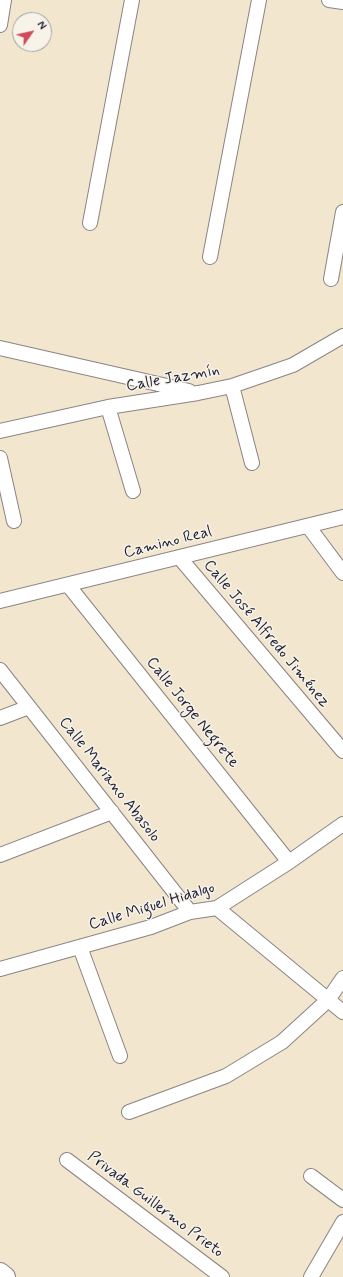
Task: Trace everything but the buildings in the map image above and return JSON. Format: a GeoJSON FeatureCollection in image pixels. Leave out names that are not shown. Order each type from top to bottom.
{"type":"FeatureCollection","features":[{"type":"Feature","properties":{"kind":"street"},"geometry":{"type":"LineString","coordinates":[[0,25],[4,0]]}},
{"type":"Feature","properties":{"kind":"street"},"geometry":{"type":"LineString","coordinates":[[90,222],[132,0]]}},
{"type":"Feature","properties":{"kind":"street"},"geometry":{"type":"LineString","coordinates":[[210,257],[259,0]]}},
{"type":"Feature","properties":{"kind":"street"},"geometry":{"type":"LineString","coordinates":[[329,0],[343,2]]}},
{"type":"Feature","properties":{"kind":"street"},"geometry":{"type":"LineString","coordinates":[[331,279],[343,212]]}},
{"type":"Feature","properties":{"kind":"street","name":"Calle Jazmín"},"geometry":{"type":"LineString","coordinates":[[0,431],[108,407],[198,393],[232,386],[293,364],[343,336]]}},
{"type":"Feature","properties":{"kind":"street"},"geometry":{"type":"LineString","coordinates":[[0,348],[198,393]]}},
{"type":"Feature","properties":{"kind":"street"},"geometry":{"type":"LineString","coordinates":[[232,386],[252,463]]}},
{"type":"Feature","properties":{"kind":"street"},"geometry":{"type":"LineString","coordinates":[[108,407],[133,492]]}},
{"type":"Feature","properties":{"kind":"street"},"geometry":{"type":"LineString","coordinates":[[0,458],[14,521]]}},
{"type":"Feature","properties":{"kind":"street","name":"Camino Real"},"geometry":{"type":"LineString","coordinates":[[0,601],[308,526],[343,516]]}},
{"type":"Feature","properties":{"kind":"street"},"geometry":{"type":"LineString","coordinates":[[308,526],[343,573]]}},
{"type":"Feature","properties":{"kind":"street","name":"Calle José Alfredo Jiménez"},"geometry":{"type":"LineString","coordinates":[[179,557],[343,752]]}},
{"type":"Feature","properties":{"kind":"street","name":"Calle Jorge Negrete"},"geometry":{"type":"LineString","coordinates":[[68,585],[289,862]]}},
{"type":"Feature","properties":{"kind":"street","name":"Calle Mariano Abasolo"},"geometry":{"type":"LineString","coordinates":[[0,670],[190,912]]}},
{"type":"Feature","properties":{"kind":"street"},"geometry":{"type":"LineString","coordinates":[[0,718],[29,707]]}},
{"type":"Feature","properties":{"kind":"street"},"geometry":{"type":"LineString","coordinates":[[0,855],[112,812]]}},
{"type":"Feature","properties":{"kind":"street","name":"Calle Miguel Hidalgo"},"geometry":{"type":"LineString","coordinates":[[0,970],[151,927],[190,912],[217,908],[289,862],[343,824]]}},
{"type":"Feature","properties":{"kind":"street"},"geometry":{"type":"LineString","coordinates":[[217,908],[343,1012]]}},
{"type":"Feature","properties":{"kind":"street"},"geometry":{"type":"LineString","coordinates":[[80,947],[120,1056]]}},
{"type":"Feature","properties":{"kind":"street"},"geometry":{"type":"LineString","coordinates":[[129,1112],[226,1076],[282,1042],[328,1000],[343,978]]}},
{"type":"Feature","properties":{"kind":"street","name":"Privada Guillermo Prieto"},"geometry":{"type":"LineString","coordinates":[[67,1160],[222,1277]]}},
{"type":"Feature","properties":{"kind":"street"},"geometry":{"type":"LineString","coordinates":[[311,1176],[343,1200]]}},
{"type":"Feature","properties":{"kind":"street"},"geometry":{"type":"LineString","coordinates":[[311,1277],[343,1222]]}},
{"type":"Feature","properties":{"kind":"street"},"geometry":{"type":"LineString","coordinates":[[0,1273],[4,1277]]}}]}
